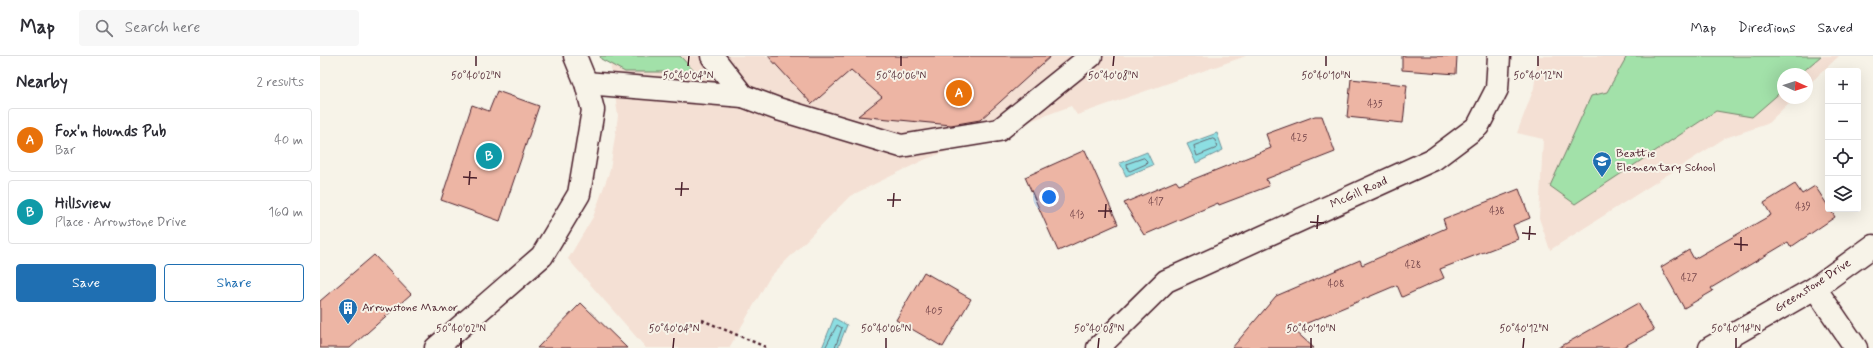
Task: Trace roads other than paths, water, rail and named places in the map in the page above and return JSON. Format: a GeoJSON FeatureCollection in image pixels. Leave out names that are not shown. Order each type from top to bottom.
{"type":"FeatureCollection","features":[{"type":"Feature","properties":{"kind":"street"},"geometry":{"type":"LineString","coordinates":[[436,348],[542,256],[579,194],[593,110],[586,83],[575,56]]}},
{"type":"Feature","properties":{"kind":"street"},"geometry":{"type":"LineString","coordinates":[[712,56],[743,96]]}},
{"type":"Feature","properties":{"kind":"street"},"geometry":{"type":"LineString","coordinates":[[586,83],[743,96],[778,109],[901,146],[999,130],[1091,56]]}},
{"type":"Feature","properties":{"kind":"street","name":"McGill Road"},"geometry":{"type":"LineString","coordinates":[[1098,348],[1166,281],[1434,159],[1478,126],[1497,89],[1499,56]]}},
{"type":"Feature","properties":{"kind":"street","name":"Greenstone Drive"},"geometry":{"type":"LineString","coordinates":[[1710,348],[1815,288],[1873,246]]}},
{"type":"Feature","properties":{"kind":"street"},"geometry":{"type":"LineString","coordinates":[[1815,288],[1856,348]]}},
{"type":"Feature","properties":{"kind":"water"},"geometry":{"type":"Polygon","coordinates":[[[1217,133],[1223,150],[1196,163],[1187,144],[1217,133]]]}},
{"type":"Feature","properties":{"kind":"water"},"geometry":{"type":"Polygon","coordinates":[[[1147,152],[1153,165],[1126,176],[1120,163],[1147,152]]]}},
{"type":"Feature","properties":{"kind":"water"},"geometry":{"type":"Polygon","coordinates":[[[834,318],[847,325],[838,348],[822,348],[834,318]]]}},
{"type":"Feature","properties":{"kind":"place","name":"Fox'n Hounds Pub"},"geometry":{"type":"Point","coordinates":[959,93]}},
{"type":"Feature","properties":{"kind":"place","name":"Hillsview"},"geometry":{"type":"Point","coordinates":[489,156]}},
{"type":"Feature","properties":{"kind":"place","name":"Beattie Elementary School"},"geometry":{"type":"Point","coordinates":[1602,178]}},
{"type":"Feature","properties":{"kind":"place","name":"Arrowstone Manor"},"geometry":{"type":"Point","coordinates":[348,325]}}]}
